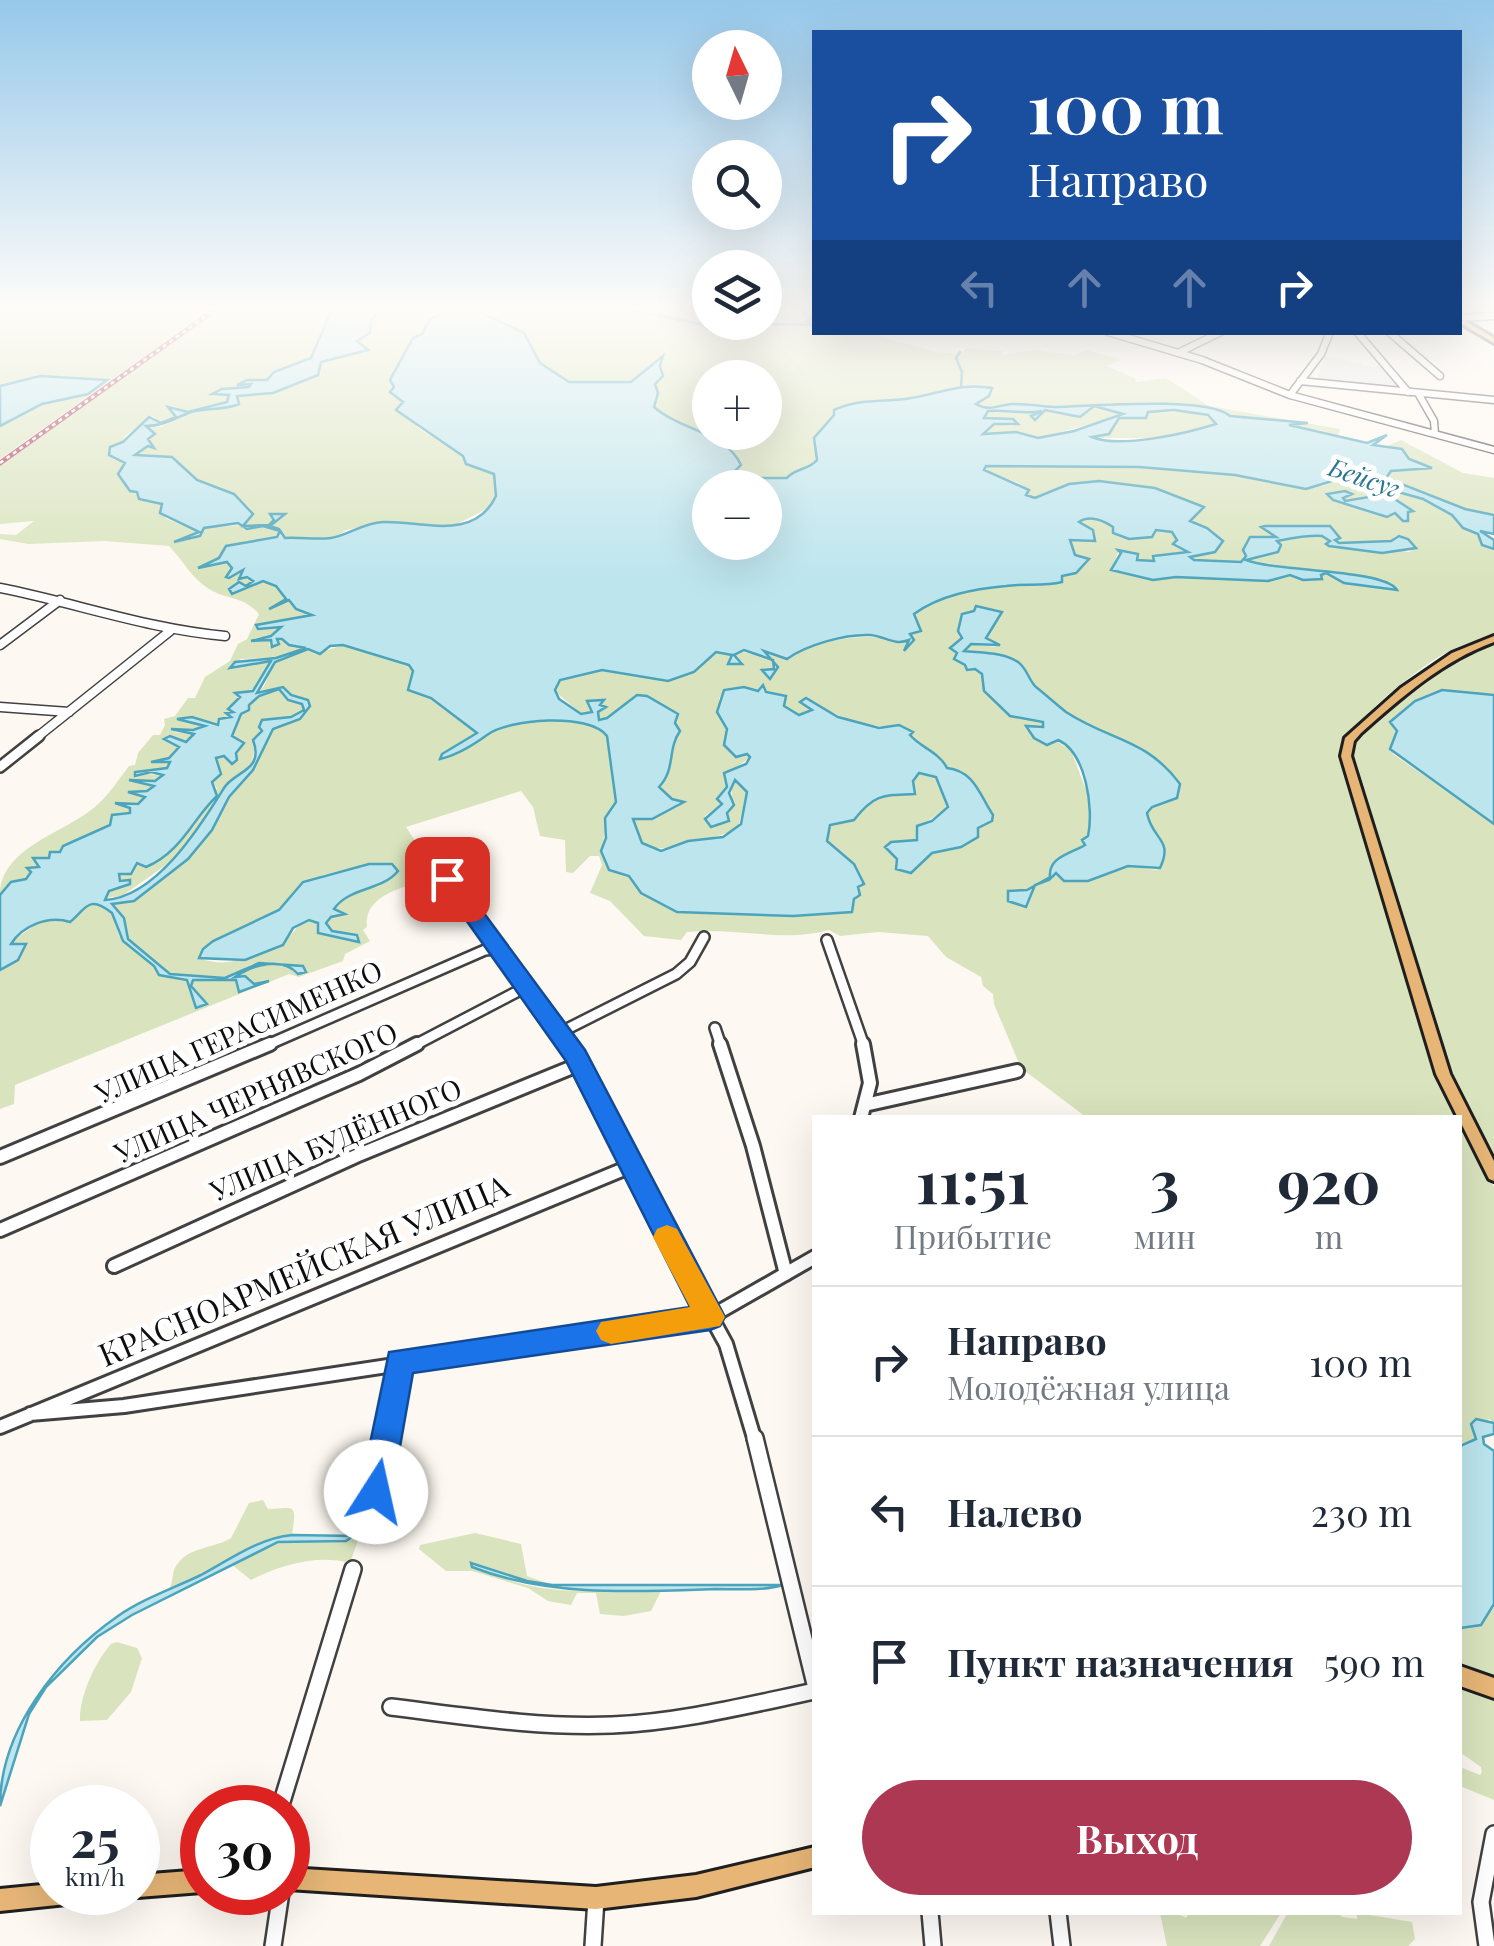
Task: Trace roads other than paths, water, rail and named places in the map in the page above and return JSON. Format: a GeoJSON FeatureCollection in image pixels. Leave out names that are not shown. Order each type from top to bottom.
{"type":"FeatureCollection","features":[{"type":"Feature","properties":{"kind":"main road"},"geometry":{"type":"LineString","coordinates":[[1494,639],[1452,654],[1431,668],[1357,731],[1349,740],[1346,756],[1444,1074],[1494,1175]]}},
{"type":"Feature","properties":{"kind":"main road"},"geometry":{"type":"LineString","coordinates":[[1462,1677],[1494,1688]]}},
{"type":"Feature","properties":{"kind":"main road"},"geometry":{"type":"LineString","coordinates":[[310,1880],[596,1898],[696,1886],[812,1858]]}},
{"type":"Feature","properties":{"kind":"main road"},"geometry":{"type":"LineString","coordinates":[[0,1900],[30,1897]]}},
{"type":"Feature","properties":{"kind":"street"},"geometry":{"type":"LineString","coordinates":[[1305,400],[1494,450]]}},
{"type":"Feature","properties":{"kind":"street"},"geometry":{"type":"LineString","coordinates":[[1422,400],[1435,423],[1436,434]]}},
{"type":"Feature","properties":{"kind":"street"},"geometry":{"type":"LineString","coordinates":[[0,588],[60,600],[170,631],[225,636]]}},
{"type":"Feature","properties":{"kind":"street"},"geometry":{"type":"LineString","coordinates":[[0,645],[60,600]]}},
{"type":"Feature","properties":{"kind":"street"},"geometry":{"type":"LineString","coordinates":[[0,766],[170,631]]}},
{"type":"Feature","properties":{"kind":"street"},"geometry":{"type":"LineString","coordinates":[[0,707],[70,712]]}},
{"type":"Feature","properties":{"kind":"street"},"geometry":{"type":"LineString","coordinates":[[428,850],[496,949],[561,1032],[729,1351],[767,1476],[812,1674]]}},
{"type":"Feature","properties":{"kind":"street"},"geometry":{"type":"LineString","coordinates":[[561,1032],[676,974],[690,962],[704,936]]}},
{"type":"Feature","properties":{"kind":"street"},"geometry":{"type":"LineString","coordinates":[[827,940],[845,1002],[870,1062],[869,1104],[863,1115]]}},
{"type":"Feature","properties":{"kind":"street","name":"УЛИЦА ГЕРАСИМЕНКО"},"geometry":{"type":"LineString","coordinates":[[0,1158],[496,949]]}},
{"type":"Feature","properties":{"kind":"street","name":"УЛИЦА ЧЕРНЯВСКОГО"},"geometry":{"type":"LineString","coordinates":[[0,1230],[360,1074],[526,987]]}},
{"type":"Feature","properties":{"kind":"street"},"geometry":{"type":"LineString","coordinates":[[715,1028],[753,1146],[786,1274]]}},
{"type":"Feature","properties":{"kind":"street","name":"УЛИЦА БУДЁННОГО"},"geometry":{"type":"LineString","coordinates":[[114,1266],[356,1156],[580,1064]]}},
{"type":"Feature","properties":{"kind":"street"},"geometry":{"type":"LineString","coordinates":[[869,1104],[1017,1071]]}},
{"type":"Feature","properties":{"kind":"street","name":"КРАСНОАРМЕЙСКАЯ УЛИЦА"},"geometry":{"type":"LineString","coordinates":[[0,1427],[630,1167]]}},
{"type":"Feature","properties":{"kind":"street"},"geometry":{"type":"LineString","coordinates":[[30,1414],[137,1404],[400,1361],[710,1317],[812,1259]]}},
{"type":"Feature","properties":{"kind":"street"},"geometry":{"type":"LineString","coordinates":[[366,1529],[400,1361]]}},
{"type":"Feature","properties":{"kind":"street"},"geometry":{"type":"LineString","coordinates":[[287,1785],[353,1569]]}},
{"type":"Feature","properties":{"kind":"street"},"geometry":{"type":"LineString","coordinates":[[391,1707],[511,1721],[626,1725],[670,1720],[812,1688]]}},
{"type":"Feature","properties":{"kind":"street"},"geometry":{"type":"LineString","coordinates":[[1487,1946],[1482,1902],[1494,1834]]}},
{"type":"Feature","properties":{"kind":"street"},"geometry":{"type":"LineString","coordinates":[[594,1946],[596,1898]]}},
{"type":"Feature","properties":{"kind":"street"},"geometry":{"type":"LineString","coordinates":[[273,1946],[278,1915]]}},
{"type":"Feature","properties":{"kind":"street"},"geometry":{"type":"LineString","coordinates":[[930,1915],[933,1946]]}},
{"type":"Feature","properties":{"kind":"street"},"geometry":{"type":"LineString","coordinates":[[1058,1915],[1062,1946]]}},
{"type":"Feature","properties":{"kind":"water"},"geometry":{"type":"Polygon","coordinates":[[[0,400],[61,400],[42,404],[0,426],[0,400]]]}},
{"type":"Feature","properties":{"kind":"water","name":"Бейсуг"},"geometry":{"type":"Polygon","coordinates":[[[238,400],[239,404],[233,406],[191,412],[164,423],[146,426],[155,434],[148,439],[154,448],[148,446],[135,455],[172,457],[197,480],[234,494],[253,514],[243,526],[269,525],[274,520],[270,514],[285,514],[270,526],[279,529],[285,538],[331,538],[383,522],[460,524],[486,511],[496,496],[494,474],[466,464],[463,456],[396,410],[403,402],[400,400],[656,400],[654,407],[692,428],[692,450],[730,450],[741,465],[736,470],[692,470],[692,560],[782,560],[782,478],[817,460],[814,438],[834,410],[860,402],[893,400],[983,400],[976,404],[986,408],[1018,404],[1175,404],[1218,410],[1230,416],[1308,423],[1289,425],[1367,443],[1387,435],[1373,445],[1402,449],[1409,459],[1432,468],[1391,471],[1386,478],[1465,509],[1494,515],[1494,534],[1480,531],[1494,540],[1494,549],[1482,545],[1478,534],[1423,499],[1345,477],[1306,489],[1235,475],[1139,467],[986,466],[984,470],[1029,490],[1026,495],[1035,498],[1069,484],[1099,481],[1155,488],[1204,507],[1190,521],[1223,541],[1215,552],[1190,557],[1194,560],[1241,562],[1250,537],[1276,537],[1261,527],[1265,526],[1330,526],[1340,538],[1335,540],[1339,543],[1391,541],[1399,536],[1416,548],[1382,553],[1329,546],[1326,544],[1330,541],[1322,536],[1311,536],[1277,541],[1281,545],[1278,552],[1246,560],[1352,574],[1388,583],[1397,590],[1344,583],[1326,573],[1321,575],[1322,579],[1303,580],[1290,575],[1268,581],[1176,577],[1153,580],[1111,570],[1121,553],[1118,550],[1138,554],[1137,560],[1154,561],[1153,556],[1188,552],[1173,544],[1177,540],[1172,532],[1156,530],[1152,537],[1129,539],[1113,533],[1113,527],[1105,522],[1087,519],[1079,522],[1093,530],[1095,541],[1070,540],[1075,555],[1089,559],[1076,573],[1062,576],[1062,582],[982,589],[935,602],[914,614],[921,631],[910,634],[914,640],[904,651],[909,640],[899,642],[860,635],[815,645],[787,659],[764,651],[771,659],[744,650],[734,655],[742,664],[728,664],[732,655],[716,652],[694,672],[668,681],[602,670],[560,680],[555,690],[559,699],[581,714],[592,712],[587,701],[604,700],[600,705],[606,707],[598,712],[599,720],[637,695],[647,696],[678,714],[675,723],[680,731],[668,773],[659,787],[672,799],[684,802],[652,819],[633,819],[642,843],[661,851],[688,841],[723,837],[741,824],[747,792],[735,780],[729,793],[734,805],[727,813],[729,821],[711,827],[705,819],[722,804],[717,799],[727,787],[724,773],[746,764],[750,757],[736,757],[724,745],[727,729],[717,712],[724,690],[744,687],[758,691],[763,685],[766,692],[786,696],[784,706],[799,715],[812,710],[800,702],[806,698],[838,717],[879,728],[899,725],[913,732],[910,735],[947,768],[970,779],[993,815],[992,821],[978,828],[978,837],[961,847],[932,853],[911,873],[896,869],[897,859],[885,847],[891,842],[917,840],[917,826],[932,821],[948,807],[936,777],[919,773],[913,781],[915,794],[880,798],[867,805],[854,820],[830,825],[827,841],[854,864],[864,884],[858,887],[860,895],[854,899],[852,912],[793,916],[677,912],[641,893],[629,876],[609,870],[601,851],[606,838],[605,818],[616,802],[607,736],[598,728],[567,721],[512,725],[440,759],[477,733],[431,698],[408,690],[413,671],[409,665],[343,645],[330,646],[320,654],[308,649],[275,662],[257,693],[283,687],[291,695],[308,700],[310,706],[300,719],[273,729],[253,770],[229,797],[212,830],[188,859],[134,901],[112,904],[124,918],[128,939],[170,974],[225,978],[259,963],[273,964],[235,977],[245,976],[254,984],[269,981],[239,992],[236,980],[193,980],[191,986],[207,1004],[196,1008],[187,980],[159,975],[154,966],[123,941],[112,913],[92,904],[70,922],[45,921],[22,932],[11,944],[26,944],[18,960],[0,970],[0,895],[11,882],[26,879],[31,872],[27,868],[39,867],[33,858],[49,858],[50,852],[60,852],[63,846],[110,825],[112,815],[130,813],[130,808],[115,803],[138,804],[145,797],[128,792],[147,791],[154,786],[129,780],[155,781],[163,775],[151,772],[135,776],[135,772],[167,768],[170,762],[151,762],[169,758],[179,747],[164,739],[170,736],[186,742],[194,734],[171,729],[205,726],[177,719],[192,717],[218,725],[219,719],[231,717],[226,713],[233,712],[228,709],[240,697],[235,693],[253,691],[271,661],[230,668],[235,662],[276,658],[306,648],[289,645],[282,639],[277,639],[279,644],[272,647],[271,640],[251,641],[271,636],[281,627],[258,629],[256,625],[312,615],[296,609],[289,600],[269,609],[286,599],[276,586],[263,581],[232,594],[229,589],[239,582],[246,586],[253,581],[247,577],[239,579],[243,570],[229,578],[226,577],[232,568],[227,562],[198,568],[219,558],[226,546],[277,537],[280,531],[263,526],[247,529],[238,523],[204,528],[200,536],[174,542],[199,532],[160,513],[162,504],[139,499],[118,474],[125,463],[109,455],[110,447],[123,442],[149,417],[161,423],[176,417],[168,407],[188,412],[238,400]],[[1094,406],[1080,417],[1045,410],[1035,420],[1031,416],[1042,411],[988,411],[984,418],[1013,419],[1018,424],[994,424],[983,434],[1016,432],[1038,438],[1074,431],[1123,414],[1094,406]],[[1174,410],[1148,412],[1146,418],[1119,418],[1109,434],[1092,437],[1136,441],[1171,435],[1216,424],[1208,415],[1174,410]],[[279,689],[259,696],[249,705],[232,736],[244,743],[236,753],[237,760],[232,764],[224,756],[216,758],[221,774],[212,782],[217,796],[178,844],[158,861],[146,867],[137,863],[131,874],[119,874],[120,881],[130,880],[130,884],[109,891],[105,900],[142,886],[175,857],[229,782],[252,764],[256,750],[253,740],[262,731],[262,720],[291,717],[304,710],[302,704],[288,700],[279,689]]]}},
{"type":"Feature","properties":{"kind":"water"},"geometry":{"type":"Polygon","coordinates":[[[1327,494],[1352,494],[1343,498],[1345,501],[1387,494],[1413,511],[1408,512],[1408,521],[1403,521],[1395,513],[1387,517],[1333,500],[1327,494]]]}},
{"type":"Feature","properties":{"kind":"water"},"geometry":{"type":"Polygon","coordinates":[[[976,606],[1002,612],[986,638],[1000,645],[971,644],[964,651],[999,655],[1018,662],[1036,687],[1066,712],[1154,757],[1180,784],[1177,798],[1152,807],[1147,813],[1165,851],[1160,868],[1128,866],[1088,881],[1064,881],[1056,873],[1049,880],[1037,884],[1050,877],[1056,860],[1085,845],[1082,840],[1088,836],[1090,825],[1086,782],[1068,746],[1058,740],[1047,745],[1034,738],[1026,726],[1043,727],[1043,722],[1010,716],[984,691],[982,674],[975,669],[967,670],[954,659],[957,653],[950,648],[962,638],[958,631],[962,614],[974,611],[976,606]]]}},
{"type":"Feature","properties":{"kind":"water"},"geometry":{"type":"Polygon","coordinates":[[[773,661],[778,667],[770,679],[762,670],[774,669],[773,661]]]}},
{"type":"Feature","properties":{"kind":"water"},"geometry":{"type":"Polygon","coordinates":[[[1442,690],[1494,695],[1494,824],[1390,749],[1397,731],[1390,722],[1415,701],[1442,690]]]}},
{"type":"Feature","properties":{"kind":"water"},"geometry":{"type":"Polygon","coordinates":[[[369,864],[392,864],[398,871],[340,902],[334,909],[345,914],[331,917],[326,923],[332,931],[357,935],[359,942],[318,933],[318,923],[309,920],[293,928],[283,945],[245,960],[199,958],[213,941],[279,910],[303,882],[369,864]]]}},
{"type":"Feature","properties":{"kind":"water"},"geometry":{"type":"Polygon","coordinates":[[[1035,886],[1026,907],[1008,901],[1008,891],[1035,886]]]}},
{"type":"Feature","properties":{"kind":"water"},"geometry":{"type":"Polygon","coordinates":[[[278,964],[303,966],[306,972],[298,974],[278,964]]]}},
{"type":"Feature","properties":{"kind":"water"},"geometry":{"type":"Polygon","coordinates":[[[1476,1419],[1494,1423],[1494,1434],[1483,1437],[1484,1444],[1494,1451],[1494,1604],[1481,1625],[1462,1628],[1462,1445],[1476,1439],[1471,1424],[1476,1419]]]}},
{"type":"Feature","properties":{"kind":"water"},"geometry":{"type":"Polygon","coordinates":[[[292,1535],[353,1536],[346,1541],[278,1542],[132,1615],[97,1637],[46,1687],[29,1714],[0,1806],[10,1750],[22,1723],[36,1698],[74,1653],[137,1604],[256,1545],[292,1535]]]}},
{"type":"Feature","properties":{"kind":"water"},"geometry":{"type":"Polygon","coordinates":[[[471,1563],[552,1585],[783,1585],[623,1591],[561,1588],[501,1577],[472,1567],[471,1563]]]}},
{"type":"Feature","properties":{"kind":"railway"},"geometry":{"type":"LineString","coordinates":[[0,463],[89,400]]}}]}
